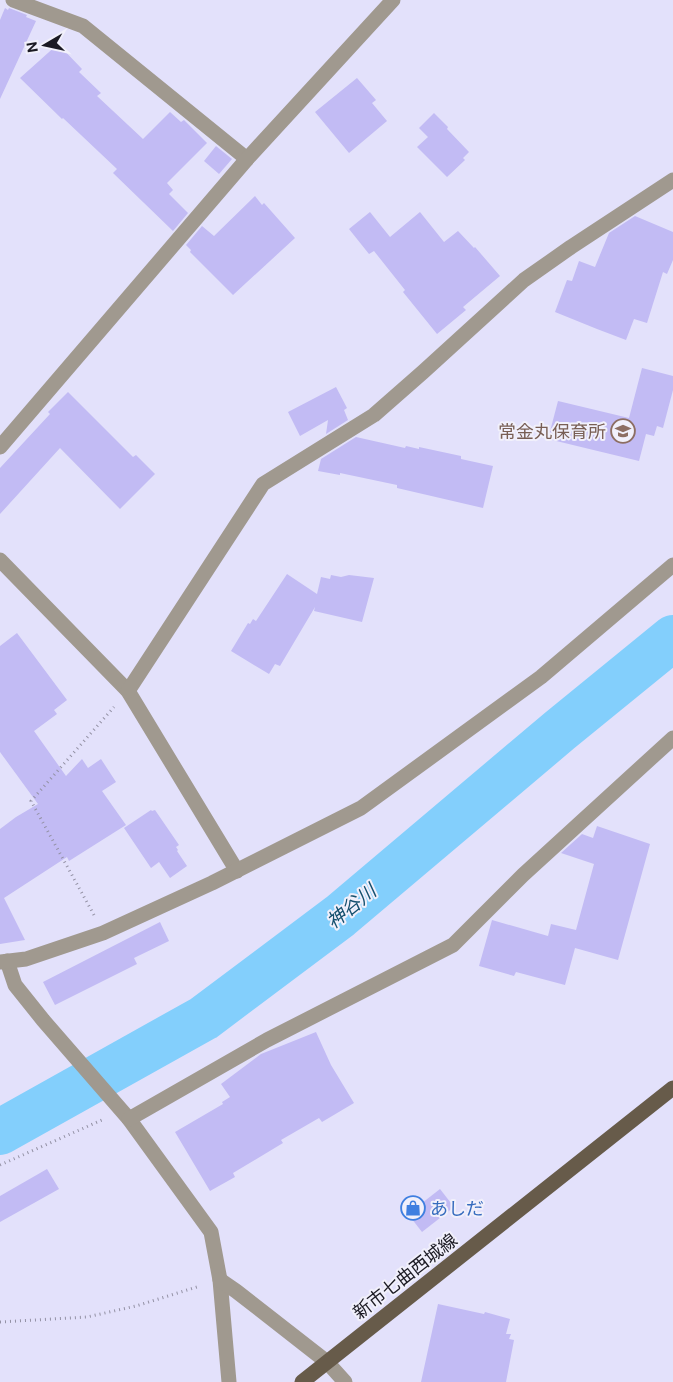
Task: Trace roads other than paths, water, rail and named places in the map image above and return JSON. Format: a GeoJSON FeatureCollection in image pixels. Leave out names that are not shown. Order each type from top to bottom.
{"type":"FeatureCollection","features":[{"type":"Feature","properties":{"kind":"main road","name":"新市七曲西城線"},"geometry":{"type":"LineString","coordinates":[[302,1382],[673,1088]]}},
{"type":"Feature","properties":{"kind":"street"},"geometry":{"type":"LineString","coordinates":[[13,0],[83,26],[247,159]]}},
{"type":"Feature","properties":{"kind":"street"},"geometry":{"type":"LineString","coordinates":[[0,447],[247,159],[393,0]]}},
{"type":"Feature","properties":{"kind":"street"},"geometry":{"type":"LineString","coordinates":[[128,691],[263,484],[374,415],[524,280],[571,246],[673,180]]}},
{"type":"Feature","properties":{"kind":"street"},"geometry":{"type":"LineString","coordinates":[[0,560],[128,691],[237,871]]}},
{"type":"Feature","properties":{"kind":"street"},"geometry":{"type":"LineString","coordinates":[[229,1382],[220,1280],[211,1232],[128,1119],[15,986],[3,962],[26,959],[104,933],[237,871],[361,808],[541,677],[673,565]]}},
{"type":"Feature","properties":{"kind":"street"},"geometry":{"type":"LineString","coordinates":[[128,1119],[267,1040],[453,945],[523,875],[673,738]]}},
{"type":"Feature","properties":{"kind":"street"},"geometry":{"type":"LineString","coordinates":[[220,1280],[327,1362],[345,1382]]}},
{"type":"Feature","properties":{"kind":"waterway","name":"神谷川"},"geometry":{"type":"LineString","coordinates":[[0,1132],[204,1018],[340,916],[559,731],[673,638]]}},
{"type":"Feature","properties":{"kind":"place","name":"常金丸保育所"},"geometry":{"type":"Point","coordinates":[623,431]}},
{"type":"Feature","properties":{"kind":"place","name":"あしだ"},"geometry":{"type":"Point","coordinates":[413,1208]}}]}
